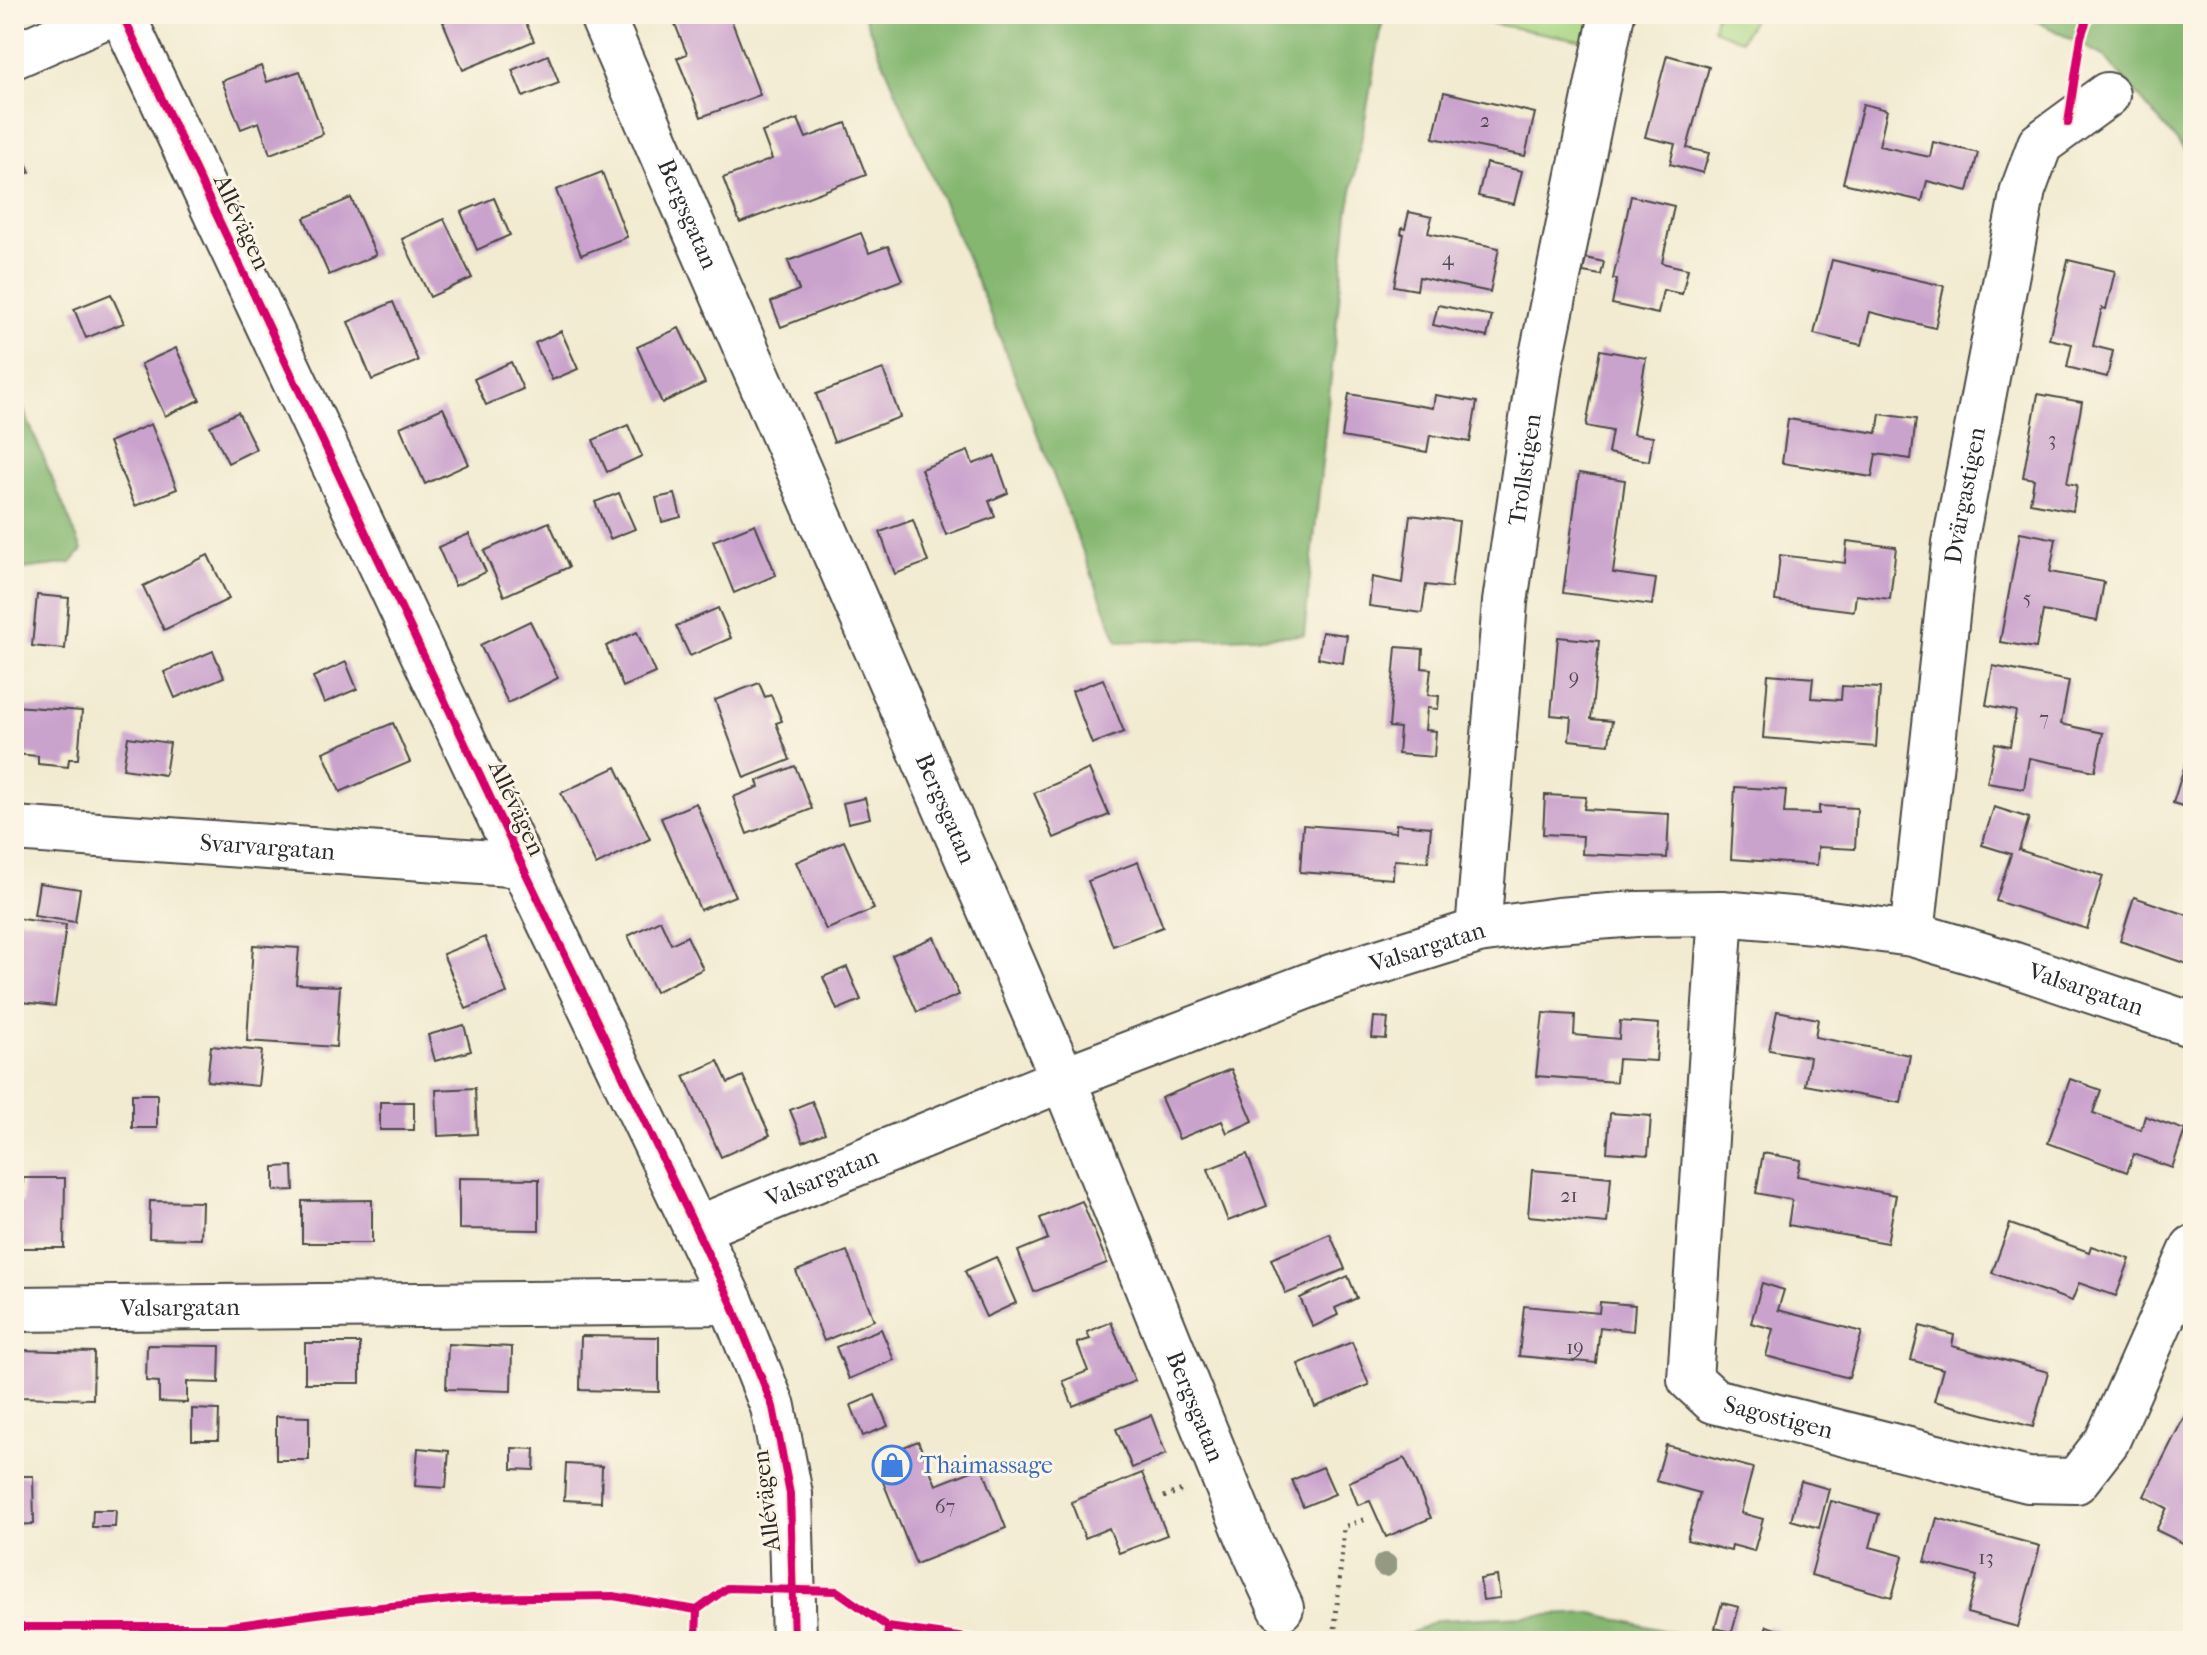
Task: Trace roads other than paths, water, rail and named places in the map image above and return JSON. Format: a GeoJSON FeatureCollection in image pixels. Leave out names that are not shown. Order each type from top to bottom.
{"type":"FeatureCollection","features":[{"type":"Feature","properties":{"kind":"street"},"geometry":{"type":"LineString","coordinates":[[14,56],[110,14]]}},
{"type":"Feature","properties":{"kind":"street","name":"Allévägen"},"geometry":{"type":"LineString","coordinates":[[122,14],[731,1302],[773,1407],[788,1486],[794,1559],[794,1641]]}},
{"type":"Feature","properties":{"kind":"street","name":"Bergsgatan"},"geometry":{"type":"LineString","coordinates":[[601,14],[1063,1079],[1248,1537],[1281,1608]]}},
{"type":"Feature","properties":{"kind":"street","name":"Trollstigen"},"geometry":{"type":"LineString","coordinates":[[1478,931],[1505,602],[1540,365],[1612,14]]}},
{"type":"Feature","properties":{"kind":"street","name":"Dvärgastigen"},"geometry":{"type":"LineString","coordinates":[[1912,934],[1955,543],[2023,190],[2040,144],[2107,95]]}},
{"type":"Feature","properties":{"kind":"street","name":"Svarvargatan"},"geometry":{"type":"LineString","coordinates":[[14,829],[522,865]]}},
{"type":"Feature","properties":{"kind":"street","name":"Valsargatan"},"geometry":{"type":"LineString","coordinates":[[696,1229],[1063,1079],[1331,977],[1478,931],[1558,920],[1636,914],[1721,913],[1912,934],[2193,1025]]}},
{"type":"Feature","properties":{"kind":"street","name":"Sagostigen"},"geometry":{"type":"LineString","coordinates":[[1721,913],[1690,1379],[1714,1401],[2028,1480],[2076,1481],[2107,1441],[2193,1248]]}},
{"type":"Feature","properties":{"kind":"street","name":"Valsargatan"},"geometry":{"type":"LineString","coordinates":[[14,1309],[731,1302]]}},
{"type":"Feature","properties":{"kind":"place","name":"Thaimassage"},"geometry":{"type":"Point","coordinates":[892,1465]}}]}
